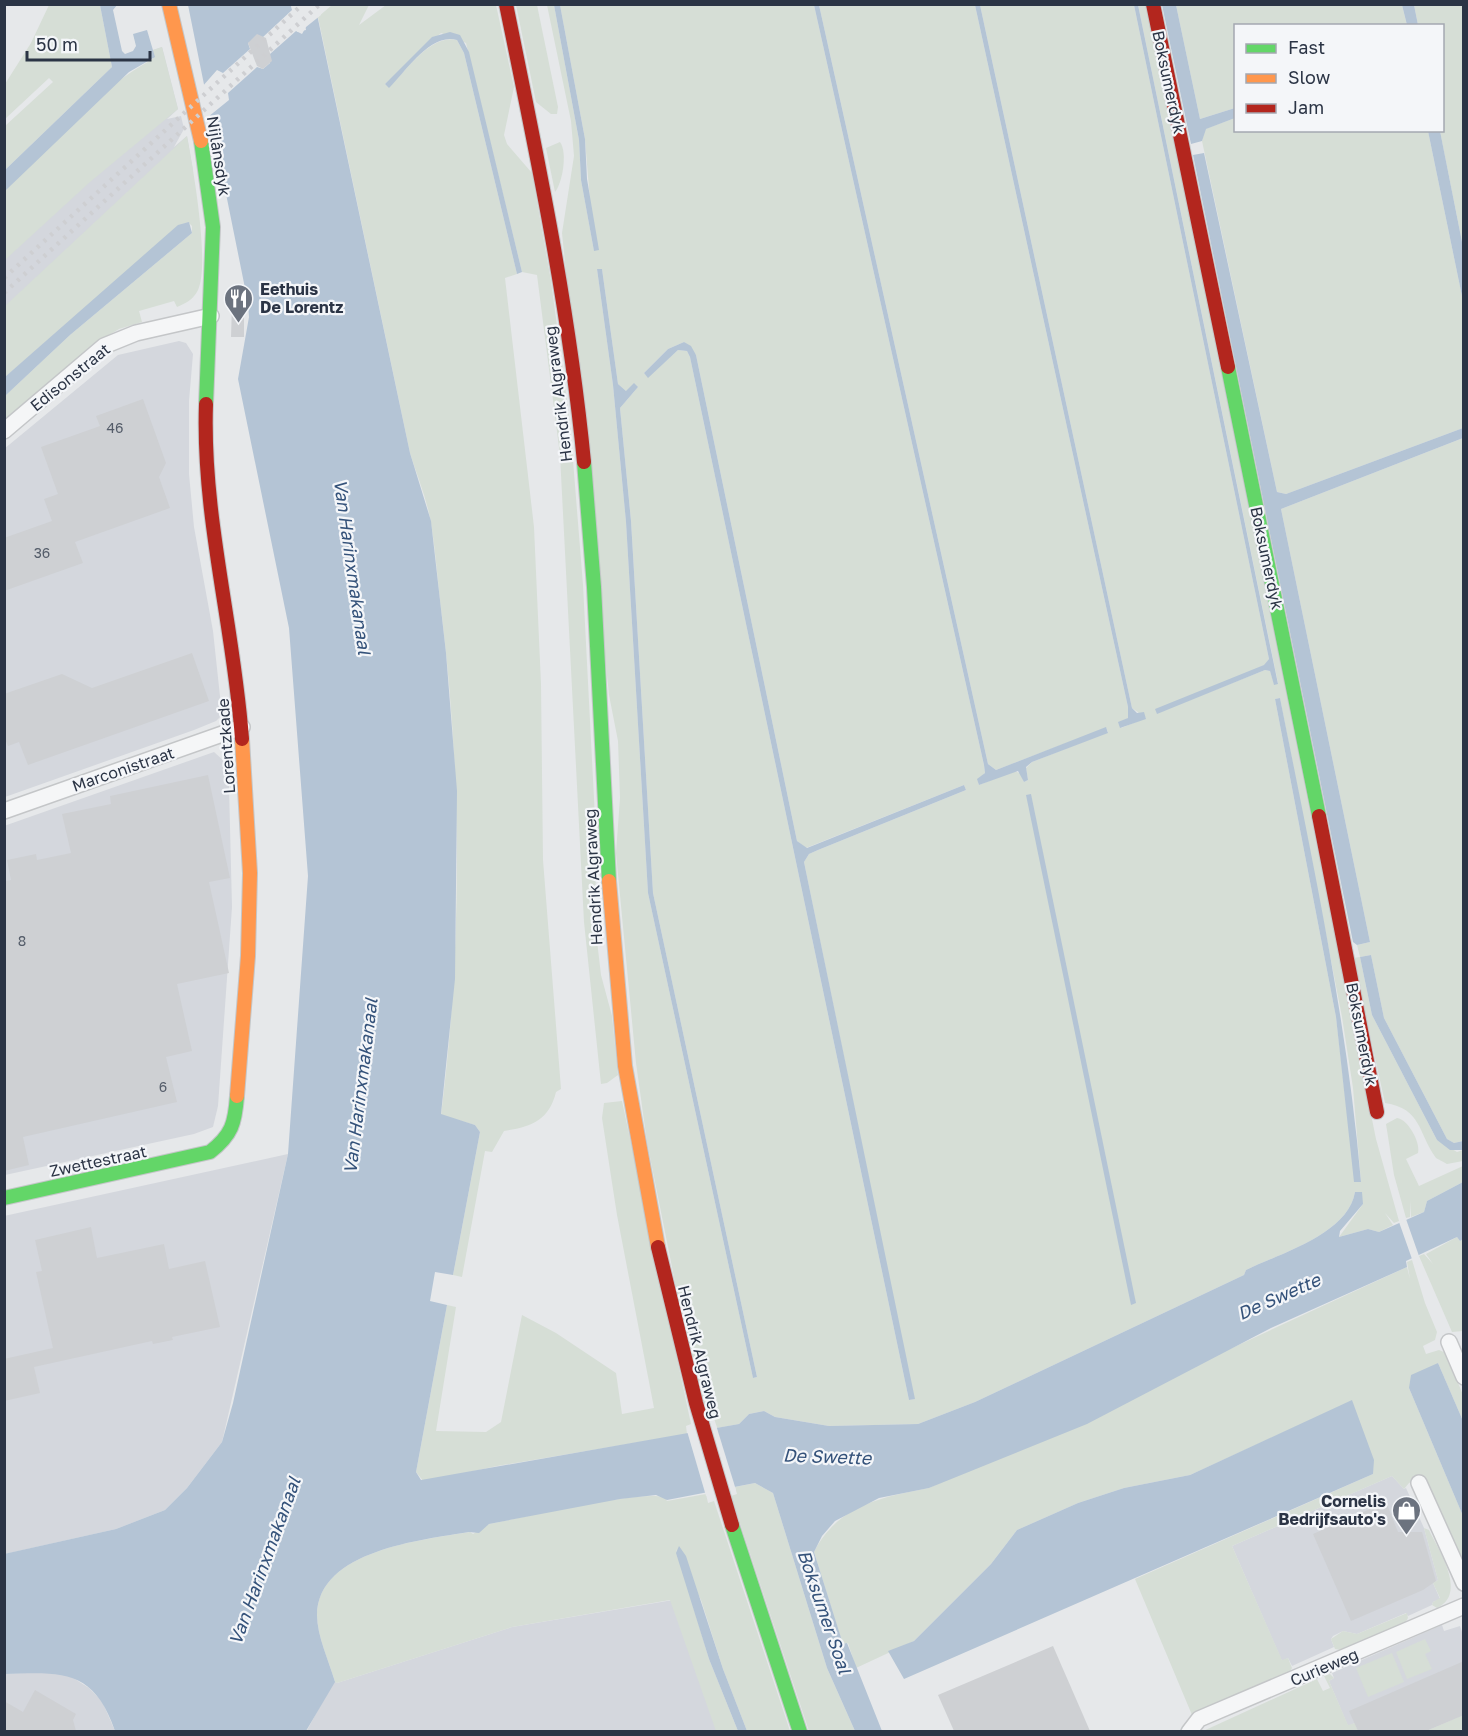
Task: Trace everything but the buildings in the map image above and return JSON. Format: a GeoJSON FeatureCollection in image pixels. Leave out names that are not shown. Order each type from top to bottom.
{"type":"FeatureCollection","features":[{"type":"Feature","properties":{"kind":"street","name":"Nijlânsdyk"},"geometry":{"type":"LineString","coordinates":[[169,4],[188,78],[209,188],[213,227],[211,316]]}},
{"type":"Feature","properties":{"kind":"street","name":"Hendrik Algraweg"},"geometry":{"type":"LineString","coordinates":[[506,4],[558,266],[580,424],[614,956],[625,1064],[652,1225],[700,1422],[800,1731]]}},
{"type":"Feature","properties":{"kind":"street","name":"Boksumerdyk"},"geometry":{"type":"LineString","coordinates":[[1153,4],[1294,688],[1377,1112]]}},
{"type":"Feature","properties":{"kind":"street","name":"Edisonstraat"},"geometry":{"type":"LineString","coordinates":[[4,431],[104,346],[136,333],[211,316]]}},
{"type":"Feature","properties":{"kind":"street","name":"Lorentzkade"},"geometry":{"type":"LineString","coordinates":[[199,1156],[220,1146],[227,1139],[236,1115],[248,956],[250,892],[242,727],[232,636],[208,487],[206,411],[211,316]]}},
{"type":"Feature","properties":{"kind":"street","name":"Marconistraat"},"geometry":{"type":"LineString","coordinates":[[4,812],[242,727]]}},
{"type":"Feature","properties":{"kind":"street","name":"Zwettestraat"},"geometry":{"type":"LineString","coordinates":[[4,1198],[199,1156]]}},
{"type":"Feature","properties":{"kind":"street"},"geometry":{"type":"LineString","coordinates":[[1449,1342],[1464,1377]]}},
{"type":"Feature","properties":{"kind":"street"},"geometry":{"type":"LineString","coordinates":[[1419,1483],[1464,1583]]}},
{"type":"Feature","properties":{"kind":"street","name":"Curieweg"},"geometry":{"type":"LineString","coordinates":[[1189,1731],[1199,1719],[1464,1606]]}},
{"type":"Feature","properties":{"kind":"shaded area"},"geometry":{"type":"Polygon","coordinates":[[[49,5],[100,5],[112,67],[5,170],[5,126],[53,82],[49,78],[5,119],[5,84],[31,43],[49,5]]]}},
{"type":"Feature","properties":{"kind":"shaded area"},"geometry":{"type":"Polygon","coordinates":[[[332,5],[369,5],[359,25],[386,5],[496,5],[514,87],[504,135],[507,144],[532,173],[551,281],[570,423],[583,585],[597,857],[594,915],[601,975],[612,1016],[618,1075],[607,1083],[601,1084],[584,922],[560,455],[537,275],[522,272],[466,43],[441,33],[385,84],[389,87],[411,63],[438,42],[447,39],[457,40],[464,53],[517,274],[505,278],[534,527],[541,684],[543,860],[561,1089],[556,1092],[549,1110],[537,1121],[504,1131],[492,1152],[485,1151],[462,1277],[453,1275],[480,1132],[475,1125],[441,1115],[453,991],[456,929],[456,804],[449,679],[429,514],[410,453],[318,17],[332,5]]]}},
{"type":"Feature","properties":{"kind":"shaded area"},"geometry":{"type":"Polygon","coordinates":[[[516,5],[537,5],[558,107],[557,114],[551,114],[536,102],[516,5]]]}},
{"type":"Feature","properties":{"kind":"shaded area"},"geometry":{"type":"Polygon","coordinates":[[[547,5],[554,5],[579,140],[581,180],[594,251],[585,139],[560,5],[814,5],[984,765],[985,773],[978,780],[979,785],[1014,771],[1020,773],[1024,782],[1028,780],[1026,768],[1032,762],[1108,732],[1106,728],[996,770],[988,764],[819,5],[975,5],[1128,707],[1128,718],[1121,728],[1146,718],[1132,708],[980,5],[1134,5],[1269,659],[1265,665],[1157,713],[1265,670],[1270,671],[1274,684],[1278,683],[1138,5],[1147,5],[1376,1139],[1399,1221],[1394,1223],[1385,1213],[1393,1225],[1379,1232],[1368,1229],[1339,1237],[1363,1204],[1355,1192],[1350,1207],[1340,1220],[1311,1240],[1246,1270],[1244,1275],[975,1402],[918,1424],[829,1426],[775,1417],[764,1411],[749,1414],[739,1424],[717,1428],[714,1418],[708,1419],[682,1317],[647,1142],[636,1063],[616,853],[620,798],[618,741],[609,695],[562,233],[574,156],[571,121],[547,5]],[[597,269],[613,385],[626,522],[648,893],[753,1378],[757,1377],[653,893],[631,521],[620,408],[638,387],[626,391],[618,384],[602,269],[597,269]],[[684,342],[668,349],[644,373],[648,377],[678,350],[687,351],[690,357],[909,1400],[914,1399],[804,862],[809,854],[818,850],[966,790],[964,785],[806,848],[797,841],[696,355],[684,342]],[[1280,698],[1275,699],[1336,1017],[1355,1182],[1361,1182],[1353,1088],[1342,1017],[1280,698]]]}},
{"type":"Feature","properties":{"kind":"shaded area"},"geometry":{"type":"Polygon","coordinates":[[[1176,5],[1402,5],[1407,24],[1234,24],[1234,108],[1200,119],[1176,5]]]}},
{"type":"Feature","properties":{"kind":"shaded area"},"geometry":{"type":"Polygon","coordinates":[[[1414,5],[1463,5],[1463,247],[1440,132],[1444,132],[1444,24],[1418,24],[1414,5]]]}},
{"type":"Feature","properties":{"kind":"shaded area"},"geometry":{"type":"Polygon","coordinates":[[[162,47],[178,109],[167,119],[181,116],[184,129],[174,147],[187,136],[193,171],[189,222],[5,377],[5,191],[155,57],[153,50],[162,47]]]}},
{"type":"Feature","properties":{"kind":"shaded area"},"geometry":{"type":"Polygon","coordinates":[[[162,47],[178,109],[90,182],[5,260],[5,191],[93,102],[132,71],[153,59],[153,50],[162,47]]]}},
{"type":"Feature","properties":{"kind":"shaded area"},"geometry":{"type":"Polygon","coordinates":[[[1234,118],[1234,132],[1428,132],[1463,301],[1463,428],[1286,494],[1277,492],[1202,141],[1205,129],[1234,118]]]}},
{"type":"Feature","properties":{"kind":"shaded area"},"geometry":{"type":"Polygon","coordinates":[[[187,136],[201,238],[201,277],[198,290],[189,301],[177,307],[174,301],[139,311],[142,322],[119,329],[96,343],[5,420],[5,396],[70,335],[192,233],[192,226],[188,222],[178,226],[5,377],[5,306],[187,136]]]}},
{"type":"Feature","properties":{"kind":"shaded area"},"geometry":{"type":"Polygon","coordinates":[[[560,142],[564,153],[563,168],[555,192],[546,148],[560,142]]]}},
{"type":"Feature","properties":{"kind":"shaded area"},"geometry":{"type":"Polygon","coordinates":[[[179,341],[186,343],[193,354],[189,401],[189,474],[194,527],[213,631],[222,715],[216,721],[194,730],[5,797],[4,449],[118,355],[179,341]]]}},
{"type":"Feature","properties":{"kind":"shaded area"},"geometry":{"type":"Polygon","coordinates":[[[1463,438],[1463,1141],[1454,1143],[1447,1139],[1384,1018],[1371,955],[1360,957],[1357,945],[1370,942],[1281,509],[1463,438]]]}},
{"type":"Feature","properties":{"kind":"shaded area"},"geometry":{"type":"Polygon","coordinates":[[[214,752],[225,762],[229,787],[232,907],[218,1106],[213,1127],[194,1134],[5,1175],[4,826],[214,752]]]}},
{"type":"Feature","properties":{"kind":"shaded area"},"geometry":{"type":"Polygon","coordinates":[[[1360,957],[1372,1015],[1437,1140],[1457,1152],[1463,1150],[1463,1161],[1447,1164],[1436,1158],[1412,1116],[1406,1110],[1385,1103],[1353,958],[1360,957]]]}},
{"type":"Feature","properties":{"kind":"shaded area"},"geometry":{"type":"Polygon","coordinates":[[[622,1101],[691,1424],[686,1426],[687,1434],[497,1466],[424,1482],[416,1472],[447,1305],[456,1307],[436,1431],[486,1432],[501,1422],[522,1315],[556,1333],[616,1373],[622,1414],[654,1408],[617,1215],[602,1118],[604,1103],[622,1101]]]}},
{"type":"Feature","properties":{"kind":"shaded area"},"geometry":{"type":"Polygon","coordinates":[[[1397,1118],[1405,1122],[1418,1143],[1418,1153],[1406,1159],[1419,1186],[1463,1166],[1463,1182],[1427,1201],[1424,1212],[1411,1217],[1410,1201],[1410,1217],[1406,1218],[1394,1175],[1386,1124],[1397,1118]]]}},
{"type":"Feature","properties":{"kind":"shaded area"},"geometry":{"type":"Polygon","coordinates":[[[288,1154],[222,1442],[187,1488],[165,1510],[116,1529],[5,1554],[4,1216],[288,1154]]]}},
{"type":"Feature","properties":{"kind":"shaded area"},"geometry":{"type":"Polygon","coordinates":[[[1457,1237],[1460,1241],[1463,1239],[1463,1331],[1452,1332],[1419,1256],[1424,1254],[1433,1264],[1426,1254],[1457,1237]]]}},
{"type":"Feature","properties":{"kind":"shaded area"},"geometry":{"type":"Polygon","coordinates":[[[1412,1260],[1425,1303],[1437,1332],[1435,1340],[1423,1346],[1426,1354],[1439,1350],[1446,1353],[1463,1395],[1463,1421],[1438,1363],[1409,1388],[1463,1516],[1463,1565],[1425,1476],[1409,1483],[1404,1489],[1392,1476],[1232,1546],[1282,1660],[1288,1658],[1292,1668],[1289,1673],[1192,1715],[1135,1579],[1373,1474],[1352,1401],[1190,1475],[1124,1488],[1078,1503],[1017,1530],[991,1564],[914,1641],[856,1668],[848,1643],[843,1645],[814,1552],[835,1523],[849,1513],[878,1500],[929,1488],[1407,1267],[1410,1279],[1407,1262],[1412,1260]]]}},
{"type":"Feature","properties":{"kind":"shaded area"},"geometry":{"type":"Polygon","coordinates":[[[1392,1476],[1404,1489],[1406,1488],[1424,1528],[1438,1580],[1433,1583],[1440,1599],[1408,1616],[1406,1613],[1357,1634],[1343,1631],[1331,1639],[1334,1647],[1292,1666],[1288,1658],[1282,1661],[1232,1546],[1392,1476]]]}},
{"type":"Feature","properties":{"kind":"shaded area"},"geometry":{"type":"Polygon","coordinates":[[[755,1483],[773,1493],[827,1668],[855,1731],[809,1731],[731,1496],[737,1494],[735,1487],[755,1483]]]}},
{"type":"Feature","properties":{"kind":"shaded area"},"geometry":{"type":"Polygon","coordinates":[[[706,1494],[708,1503],[714,1501],[790,1731],[747,1731],[723,1669],[701,1600],[676,1549],[709,1659],[738,1731],[716,1731],[670,1600],[512,1627],[335,1682],[321,1640],[317,1615],[322,1593],[335,1576],[353,1562],[401,1545],[470,1532],[473,1534],[489,1524],[581,1505],[653,1496],[665,1498],[667,1501],[706,1494]]]}},
{"type":"Feature","properties":{"kind":"shaded area"},"geometry":{"type":"Polygon","coordinates":[[[1424,1528],[1429,1530],[1439,1549],[1451,1583],[1446,1601],[1437,1608],[1432,1605],[1440,1598],[1433,1583],[1438,1580],[1424,1528]]]}},
{"type":"Feature","properties":{"kind":"shaded area"},"geometry":{"type":"Polygon","coordinates":[[[673,1600],[718,1732],[306,1732],[334,1681],[337,1683],[512,1627],[673,1600]]]}},
{"type":"Feature","properties":{"kind":"shaded area"},"geometry":{"type":"Polygon","coordinates":[[[1407,1613],[1408,1618],[1405,1623],[1341,1650],[1335,1649],[1331,1639],[1343,1631],[1357,1634],[1407,1613]]]}},
{"type":"Feature","properties":{"kind":"shaded area"},"geometry":{"type":"Polygon","coordinates":[[[1442,1625],[1444,1631],[1460,1626],[1463,1635],[1463,1715],[1426,1731],[1358,1731],[1355,1723],[1348,1726],[1329,1681],[1334,1678],[1332,1673],[1442,1625]]]}},
{"type":"Feature","properties":{"kind":"shaded area"},"geometry":{"type":"Polygon","coordinates":[[[1425,1639],[1431,1651],[1425,1654],[1432,1669],[1407,1679],[1396,1652],[1425,1639]]]}},
{"type":"Feature","properties":{"kind":"shaded area"},"geometry":{"type":"Polygon","coordinates":[[[1392,1653],[1404,1682],[1368,1697],[1356,1668],[1392,1653]]]}},
{"type":"Feature","properties":{"kind":"shaded area"},"geometry":{"type":"Polygon","coordinates":[[[47,1672],[67,1674],[89,1688],[102,1701],[115,1731],[5,1731],[4,1674],[47,1672]]]}},
{"type":"Feature","properties":{"kind":"shaded area"},"geometry":{"type":"Polygon","coordinates":[[[1330,1674],[1334,1678],[1329,1681],[1348,1725],[1355,1723],[1358,1731],[1201,1732],[1317,1679],[1323,1691],[1330,1688],[1324,1676],[1330,1674]]]}},
{"type":"Feature","properties":{"kind":"shaded area"},"geometry":{"type":"Polygon","coordinates":[[[1463,1715],[1463,1729],[1426,1731],[1463,1715]]]}},
{"type":"Feature","properties":{"kind":"water"},"geometry":{"type":"Polygon","coordinates":[[[100,5],[117,5],[113,10],[122,51],[125,54],[133,51],[136,46],[133,34],[147,30],[155,57],[129,72],[5,191],[5,170],[112,67],[100,5]]]}},
{"type":"Feature","properties":{"kind":"water"},"geometry":{"type":"Polygon","coordinates":[[[188,5],[291,5],[297,32],[306,30],[301,5],[315,5],[410,453],[431,521],[446,653],[457,791],[455,979],[441,1114],[475,1125],[480,1132],[453,1275],[435,1272],[430,1301],[447,1305],[416,1472],[421,1480],[739,1424],[749,1414],[764,1411],[775,1417],[829,1426],[918,1424],[975,1402],[1244,1275],[1246,1270],[1311,1240],[1340,1220],[1350,1207],[1355,1192],[1362,1192],[1363,1204],[1340,1231],[1339,1237],[1368,1229],[1379,1232],[1424,1212],[1427,1201],[1463,1182],[1463,1239],[1460,1241],[1457,1237],[1406,1261],[1407,1267],[1271,1328],[1087,1424],[929,1488],[879,1498],[835,1521],[822,1536],[814,1552],[843,1644],[847,1643],[882,1731],[855,1731],[827,1668],[773,1493],[755,1483],[667,1500],[656,1495],[620,1499],[489,1524],[479,1533],[469,1532],[426,1539],[376,1552],[353,1562],[335,1576],[322,1593],[317,1615],[318,1623],[321,1640],[335,1682],[306,1731],[115,1731],[107,1711],[97,1696],[86,1685],[74,1678],[43,1673],[5,1674],[4,1554],[116,1529],[165,1510],[187,1488],[222,1442],[233,1403],[288,1154],[308,876],[289,628],[238,379],[249,317],[248,303],[188,5]]]}},
{"type":"Feature","properties":{"kind":"water"},"geometry":{"type":"Polygon","coordinates":[[[554,5],[560,5],[585,139],[587,179],[599,250],[594,251],[581,180],[579,140],[554,5]]]}},
{"type":"Feature","properties":{"kind":"water"},"geometry":{"type":"Polygon","coordinates":[[[814,5],[819,5],[988,764],[996,770],[1106,727],[1108,733],[1032,762],[1026,767],[1028,780],[1024,782],[1018,771],[979,785],[977,779],[985,773],[984,765],[814,5]]]}},
{"type":"Feature","properties":{"kind":"water"},"geometry":{"type":"Polygon","coordinates":[[[975,5],[980,5],[1132,708],[1137,713],[1144,712],[1146,719],[1120,728],[1118,722],[1128,718],[1128,707],[975,5]]]}},
{"type":"Feature","properties":{"kind":"water"},"geometry":{"type":"Polygon","coordinates":[[[1134,5],[1138,5],[1278,684],[1274,685],[1270,671],[1265,670],[1157,714],[1155,709],[1264,665],[1269,659],[1134,5]]]}},
{"type":"Feature","properties":{"kind":"water"},"geometry":{"type":"Polygon","coordinates":[[[1162,5],[1176,5],[1200,119],[1234,108],[1234,118],[1206,129],[1202,141],[1191,144],[1162,5]]]}},
{"type":"Feature","properties":{"kind":"water"},"geometry":{"type":"Polygon","coordinates":[[[1402,5],[1414,5],[1418,24],[1407,24],[1402,5]]]}},
{"type":"Feature","properties":{"kind":"water"},"geometry":{"type":"Polygon","coordinates":[[[450,32],[460,35],[469,52],[522,272],[517,274],[464,53],[457,40],[447,39],[429,47],[389,88],[385,84],[432,37],[450,32]]]}},
{"type":"Feature","properties":{"kind":"water"},"geometry":{"type":"Polygon","coordinates":[[[1428,132],[1440,132],[1463,247],[1463,301],[1428,132]]]}},
{"type":"Feature","properties":{"kind":"water"},"geometry":{"type":"Polygon","coordinates":[[[1204,153],[1277,492],[1286,494],[1463,428],[1463,438],[1281,509],[1370,942],[1357,945],[1353,942],[1193,155],[1204,153]]]}},
{"type":"Feature","properties":{"kind":"water"},"geometry":{"type":"Polygon","coordinates":[[[189,222],[192,233],[70,335],[5,396],[5,377],[178,225],[189,222]]]}},
{"type":"Feature","properties":{"kind":"water"},"geometry":{"type":"Polygon","coordinates":[[[597,269],[602,269],[618,384],[626,391],[634,383],[638,387],[620,408],[631,521],[653,893],[757,1377],[753,1378],[648,893],[626,522],[613,385],[597,269]]]}},
{"type":"Feature","properties":{"kind":"water"},"geometry":{"type":"Polygon","coordinates":[[[684,342],[691,346],[696,355],[797,841],[807,848],[964,785],[966,790],[809,854],[804,862],[915,1399],[909,1400],[690,357],[687,351],[678,350],[648,378],[644,373],[668,349],[684,342]]]}},
{"type":"Feature","properties":{"kind":"water"},"geometry":{"type":"Polygon","coordinates":[[[1280,698],[1338,1000],[1361,1182],[1354,1182],[1336,1017],[1275,699],[1280,698]]]}},
{"type":"Feature","properties":{"kind":"water"},"geometry":{"type":"Polygon","coordinates":[[[1031,794],[1136,1303],[1131,1305],[1026,795],[1031,794]]]}},
{"type":"Feature","properties":{"kind":"water"},"geometry":{"type":"Polygon","coordinates":[[[1371,955],[1384,1018],[1447,1139],[1454,1143],[1463,1141],[1463,1150],[1450,1150],[1437,1140],[1372,1015],[1360,957],[1371,955]]]}},
{"type":"Feature","properties":{"kind":"water"},"geometry":{"type":"Polygon","coordinates":[[[1438,1363],[1463,1421],[1463,1516],[1409,1388],[1411,1375],[1438,1363]]]}},
{"type":"Feature","properties":{"kind":"water"},"geometry":{"type":"Polygon","coordinates":[[[1352,1400],[1374,1460],[1373,1474],[904,1679],[888,1651],[914,1641],[991,1564],[1017,1530],[1078,1503],[1124,1488],[1190,1475],[1352,1400]]]}},
{"type":"Feature","properties":{"kind":"water"},"geometry":{"type":"Polygon","coordinates":[[[679,1546],[686,1556],[723,1669],[747,1731],[738,1731],[709,1659],[676,1553],[679,1546]]]}},
{"type":"Feature","properties":{"kind":"pier"},"geometry":{"type":"Polygon","coordinates":[[[294,4],[300,30],[303,29],[298,4],[318,4],[321,15],[306,27],[302,34],[296,31],[270,54],[270,63],[263,69],[257,67],[228,93],[229,100],[208,117],[202,87],[217,70],[223,73],[250,49],[248,43],[263,37],[292,10],[291,5],[294,4]]]}},
{"type":"Feature","properties":{"kind":"pier"},"geometry":{"type":"Polygon","coordinates":[[[1406,1219],[1419,1256],[1412,1259],[1399,1222],[1406,1219]]]}},
{"type":"Feature","properties":{"kind":"pier"},"geometry":{"type":"Polygon","coordinates":[[[716,1425],[736,1490],[706,1496],[687,1431],[716,1425]]]}},
{"type":"Feature","properties":{"kind":"railway"},"geometry":{"type":"LineString","coordinates":[[4,278],[303,4]]}},
{"type":"Feature","properties":{"kind":"railway"},"geometry":{"type":"LineString","coordinates":[[4,293],[320,4]]}},
{"type":"Feature","properties":{"kind":"traffic: fast"},"geometry":{"type":"LineString","coordinates":[[201,141],[213,227],[206,404]]}},
{"type":"Feature","properties":{"kind":"traffic: fast"},"geometry":{"type":"LineString","coordinates":[[1228,367],[1319,816]]}},
{"type":"Feature","properties":{"kind":"traffic: fast"},"geometry":{"type":"LineString","coordinates":[[584,462],[594,587],[609,881]]}},
{"type":"Feature","properties":{"kind":"traffic: fast"},"geometry":{"type":"LineString","coordinates":[[4,1198],[210,1152],[223,1140],[231,1128],[237,1096]]}},
{"type":"Feature","properties":{"kind":"traffic: fast"},"geometry":{"type":"LineString","coordinates":[[732,1525],[800,1732]]}},
{"type":"Feature","properties":{"kind":"traffic: slow"},"geometry":{"type":"LineString","coordinates":[[169,4],[201,141]]}},
{"type":"Feature","properties":{"kind":"traffic: slow"},"geometry":{"type":"LineString","coordinates":[[237,1096],[248,956],[250,873],[242,739]]}},
{"type":"Feature","properties":{"kind":"traffic: slow"},"geometry":{"type":"LineString","coordinates":[[609,881],[625,1066],[658,1247]]}},
{"type":"Feature","properties":{"kind":"traffic: jam"},"geometry":{"type":"LineString","coordinates":[[506,4],[561,289],[584,462]]}},
{"type":"Feature","properties":{"kind":"traffic: jam"},"geometry":{"type":"LineString","coordinates":[[1153,4],[1228,367]]}},
{"type":"Feature","properties":{"kind":"traffic: jam"},"geometry":{"type":"LineString","coordinates":[[206,404],[209,488],[242,739]]}},
{"type":"Feature","properties":{"kind":"traffic: jam"},"geometry":{"type":"LineString","coordinates":[[1319,816],[1377,1112]]}},
{"type":"Feature","properties":{"kind":"traffic: jam"},"geometry":{"type":"LineString","coordinates":[[658,1247],[696,1403],[732,1525]]}},
{"type":"Feature","properties":{"kind":"place","name":"Eethuis De Lorentz"},"geometry":{"type":"Point","coordinates":[239,324]}},
{"type":"Feature","properties":{"kind":"place","name":"Cornelis Bedrijfsauto's"},"geometry":{"type":"Point","coordinates":[1407,1536]}},
{"type":"Feature","properties":{"kind":"water label","name":"Van Harinxmakanaal"},"geometry":{"type":"Point","coordinates":[352,567]}},
{"type":"Feature","properties":{"kind":"water label","name":"Van Harinxmakanaal"},"geometry":{"type":"Point","coordinates":[361,1086]}},
{"type":"Feature","properties":{"kind":"water label","name":"De Swette"},"geometry":{"type":"Point","coordinates":[1279,1297]}},
{"type":"Feature","properties":{"kind":"water label","name":"De Swette"},"geometry":{"type":"Point","coordinates":[827,1457]}},
{"type":"Feature","properties":{"kind":"water label","name":"Van Harinxmakanaal"},"geometry":{"type":"Point","coordinates":[265,1561]}},
{"type":"Feature","properties":{"kind":"water label","name":"Boksumer Soal"},"geometry":{"type":"Point","coordinates":[824,1612]}}]}
